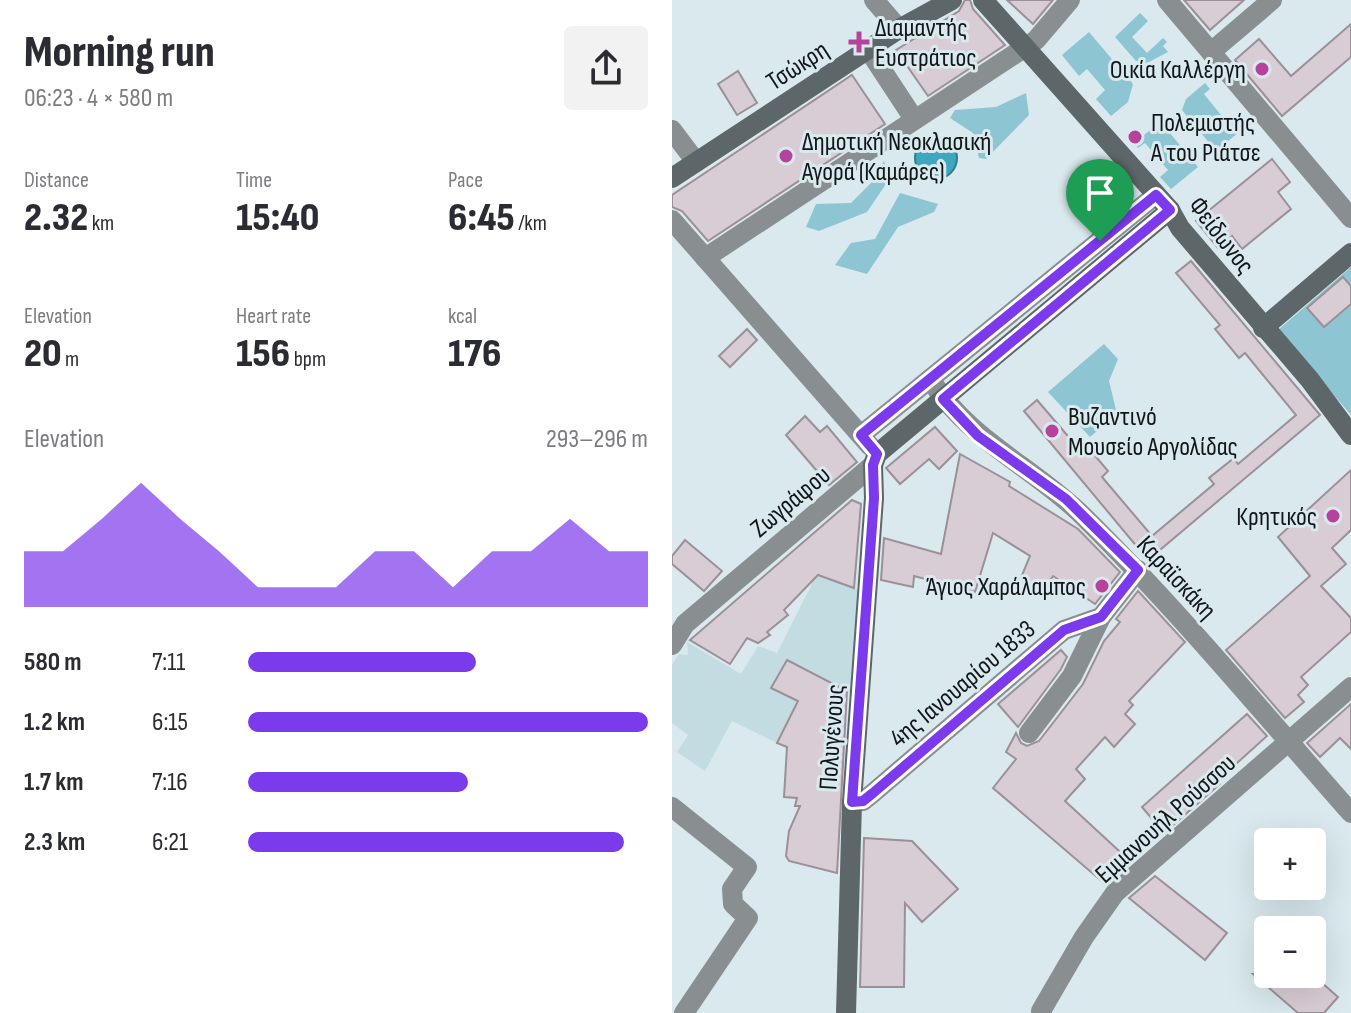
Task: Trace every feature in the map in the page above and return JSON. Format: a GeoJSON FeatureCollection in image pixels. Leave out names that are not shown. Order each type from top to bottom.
{"type":"FeatureCollection","features":[{"type":"Feature","properties":{"kind":"street"},"geometry":{"type":"LineString","coordinates":[[874,0],[899,29]]}},
{"type":"Feature","properties":{"kind":"street","name":"Τσώκρη"},"geometry":{"type":"LineString","coordinates":[[672,178],[899,29],[952,0]]}},
{"type":"Feature","properties":{"kind":"street","name":"Φείδωνος"},"geometry":{"type":"LineString","coordinates":[[983,0],[1170,210],[1180,228],[1310,380],[1351,435]]}},
{"type":"Feature","properties":{"kind":"street"},"geometry":{"type":"LineString","coordinates":[[705,258],[1036,40],[1070,0]]}},
{"type":"Feature","properties":{"kind":"street"},"geometry":{"type":"LineString","coordinates":[[1167,0],[1351,218]]}},
{"type":"Feature","properties":{"kind":"street"},"geometry":{"type":"LineString","coordinates":[[1211,52],[1272,0]]}},
{"type":"Feature","properties":{"kind":"street"},"geometry":{"type":"LineString","coordinates":[[868,49],[914,119]]}},
{"type":"Feature","properties":{"kind":"street"},"geometry":{"type":"LineString","coordinates":[[672,130],[696,162]]}},
{"type":"Feature","properties":{"kind":"street"},"geometry":{"type":"LineString","coordinates":[[861,435],[1156,195]]}},
{"type":"Feature","properties":{"kind":"street","name":"Ζωγράφου"},"geometry":{"type":"LineString","coordinates":[[672,645],[685,624],[943,399],[1170,210]]}},
{"type":"Feature","properties":{"kind":"street"},"geometry":{"type":"LineString","coordinates":[[672,220],[861,435],[875,460]]}},
{"type":"Feature","properties":{"kind":"street"},"geometry":{"type":"LineString","coordinates":[[1263,328],[1351,253]]}},
{"type":"Feature","properties":{"kind":"street"},"geometry":{"type":"LineString","coordinates":[[1043,287],[1058,304]]}},
{"type":"Feature","properties":{"kind":"street"},"geometry":{"type":"LineString","coordinates":[[930,379],[943,399]]}},
{"type":"Feature","properties":{"kind":"street","name":"Καραϊσκάκη"},"geometry":{"type":"LineString","coordinates":[[943,399],[978,436],[1066,499],[1138,570],[1351,813]]}},
{"type":"Feature","properties":{"kind":"street","name":"Πολυγένους"},"geometry":{"type":"LineString","coordinates":[[846,1013],[852,802],[875,460]]}},
{"type":"Feature","properties":{"kind":"street"},"geometry":{"type":"LineString","coordinates":[[1029,733],[1072,676],[1101,617],[1138,570]]}},
{"type":"Feature","properties":{"kind":"street","name":"4ης Ιανουαρίου 1833"},"geometry":{"type":"LineString","coordinates":[[852,802],[863,801],[873,793],[1064,630],[1101,617]]}},
{"type":"Feature","properties":{"kind":"street","name":"Εμμανουήλ Ρούσσου"},"geometry":{"type":"LineString","coordinates":[[1040,1012],[1084,937],[1115,893],[1351,687]]}},
{"type":"Feature","properties":{"kind":"street"},"geometry":{"type":"LineString","coordinates":[[672,807],[747,867],[732,889],[733,904],[748,918],[684,1013]]}},
{"type":"Feature","properties":{"kind":"street"},"geometry":{"type":"LineString","coordinates":[[1040,1012],[1070,976]]}},
{"type":"Feature","properties":{"kind":"shaded area"},"geometry":{"type":"Polygon","coordinates":[[[1140,13],[1148,21],[1132,37],[1147,53],[1163,38],[1167,42],[1163,46],[1168,52],[1147,63],[1136,61],[1115,37],[1140,13]]]}},
{"type":"Feature","properties":{"kind":"shaded area"},"geometry":{"type":"Polygon","coordinates":[[[1089,32],[1133,84],[1128,102],[1111,116],[1096,99],[1105,90],[1087,69],[1079,76],[1062,55],[1089,32]]]}},
{"type":"Feature","properties":{"kind":"shaded area"},"geometry":{"type":"Polygon","coordinates":[[[1205,83],[1210,89],[1204,94],[1225,120],[1233,115],[1244,128],[1216,151],[1182,110],[1186,99],[1205,83]]]}},
{"type":"Feature","properties":{"kind":"shaded area"},"geometry":{"type":"Polygon","coordinates":[[[1026,93],[1029,115],[986,159],[979,158],[973,133],[950,118],[955,110],[996,107],[1026,93]]]}},
{"type":"Feature","properties":{"kind":"shaded area"},"geometry":{"type":"Polygon","coordinates":[[[1164,126],[1198,167],[1171,189],[1160,177],[1168,170],[1145,143],[1138,148],[1134,143],[1153,128],[1164,126]]]}},
{"type":"Feature","properties":{"kind":"shaded area"},"geometry":{"type":"Polygon","coordinates":[[[936,137],[951,143],[957,158],[951,173],[936,179],[921,173],[915,158],[921,143],[936,137]]]}},
{"type":"Feature","properties":{"kind":"shaded area"},"geometry":{"type":"Polygon","coordinates":[[[884,161],[890,178],[867,212],[819,231],[806,227],[816,204],[851,203],[871,183],[884,161]]]}},
{"type":"Feature","properties":{"kind":"shaded area"},"geometry":{"type":"Polygon","coordinates":[[[900,193],[938,204],[934,212],[898,227],[867,274],[835,265],[851,243],[875,239],[900,193]]]}},
{"type":"Feature","properties":{"kind":"shaded area"},"geometry":{"type":"Polygon","coordinates":[[[1351,267],[1351,415],[1278,330],[1351,267]]]}},
{"type":"Feature","properties":{"kind":"shaded area"},"geometry":{"type":"Polygon","coordinates":[[[1104,344],[1118,359],[1109,381],[1117,414],[1090,437],[1048,392],[1104,344]]]}},
{"type":"Feature","properties":{"kind":"shaded area"},"geometry":{"type":"Polygon","coordinates":[[[817,574],[859,590],[851,693],[787,660],[771,688],[798,701],[777,743],[732,721],[705,771],[677,752],[688,735],[672,723],[672,665],[679,654],[688,655],[687,642],[741,674],[758,646],[777,653],[817,574]]]}},
{"type":"Feature","properties":{"kind":"building"},"geometry":{"type":"Polygon","coordinates":[[[965,0],[970,0],[973,9],[1005,45],[928,96],[896,50],[959,11],[965,0]]]}},
{"type":"Feature","properties":{"kind":"building"},"geometry":{"type":"Polygon","coordinates":[[[1007,0],[1053,0],[1033,24],[1007,0]]]}},
{"type":"Feature","properties":{"kind":"building"},"geometry":{"type":"Polygon","coordinates":[[[1184,0],[1244,0],[1210,30],[1184,0]]]}},
{"type":"Feature","properties":{"kind":"building"},"geometry":{"type":"Polygon","coordinates":[[[1351,24],[1351,57],[1282,116],[1235,60],[1259,39],[1291,76],[1351,24]]]}},
{"type":"Feature","properties":{"kind":"building"},"geometry":{"type":"Polygon","coordinates":[[[738,71],[757,103],[737,115],[718,84],[738,71]]]}},
{"type":"Feature","properties":{"kind":"building","name":"Δημοτική Νεοκλασική Αγορά (Καμάρες)"},"geometry":{"type":"Polygon","coordinates":[[[852,75],[885,124],[708,241],[682,211],[672,207],[672,195],[852,75]]]}},
{"type":"Feature","properties":{"kind":"building"},"geometry":{"type":"Polygon","coordinates":[[[1272,159],[1290,182],[1278,192],[1291,209],[1242,249],[1232,236],[1218,248],[1196,221],[1272,159]]]}},
{"type":"Feature","properties":{"kind":"building"},"geometry":{"type":"Polygon","coordinates":[[[1191,261],[1320,415],[1148,560],[1024,411],[1037,400],[1085,456],[1091,451],[1108,471],[1102,477],[1152,536],[1214,484],[1209,478],[1234,458],[1238,464],[1296,415],[1245,353],[1239,358],[1215,329],[1220,325],[1176,273],[1191,261]]]}},
{"type":"Feature","properties":{"kind":"building"},"geometry":{"type":"Polygon","coordinates":[[[1343,277],[1351,286],[1351,304],[1324,327],[1307,308],[1343,277]]]}},
{"type":"Feature","properties":{"kind":"building"},"geometry":{"type":"Polygon","coordinates":[[[747,329],[757,340],[730,367],[719,356],[747,329]]]}},
{"type":"Feature","properties":{"kind":"building"},"geometry":{"type":"Polygon","coordinates":[[[805,416],[820,432],[827,426],[857,462],[829,485],[786,435],[805,416]]]}},
{"type":"Feature","properties":{"kind":"building"},"geometry":{"type":"Polygon","coordinates":[[[935,427],[957,451],[939,469],[929,459],[900,484],[886,468],[935,427]]]}},
{"type":"Feature","properties":{"kind":"building"},"geometry":{"type":"Polygon","coordinates":[[[960,454],[1010,482],[1009,486],[1078,529],[1120,572],[1095,604],[1053,576],[1041,593],[1020,580],[1030,556],[993,533],[975,592],[914,576],[913,587],[881,580],[884,538],[941,554],[960,454]]]}},
{"type":"Feature","properties":{"kind":"building"},"geometry":{"type":"Polygon","coordinates":[[[1351,470],[1351,530],[1332,548],[1346,564],[1321,586],[1351,618],[1351,632],[1301,677],[1308,685],[1298,695],[1304,702],[1285,718],[1226,650],[1310,576],[1278,537],[1351,470]]]}},
{"type":"Feature","properties":{"kind":"building"},"geometry":{"type":"Polygon","coordinates":[[[852,500],[861,504],[854,588],[818,575],[784,610],[788,615],[767,632],[770,635],[758,643],[747,638],[730,664],[690,640],[852,500]]]}},
{"type":"Feature","properties":{"kind":"building"},"geometry":{"type":"Polygon","coordinates":[[[685,540],[722,571],[704,591],[672,564],[672,556],[685,540]]]}},
{"type":"Feature","properties":{"kind":"building"},"geometry":{"type":"Polygon","coordinates":[[[1138,591],[1185,642],[1129,701],[1133,705],[1125,714],[1135,724],[1114,747],[1105,737],[1076,769],[1085,779],[1065,801],[1131,862],[1105,884],[993,788],[1016,759],[1006,752],[1016,733],[1021,743],[1027,746],[1039,741],[1083,684],[1104,641],[1120,622],[1116,619],[1138,591]]]}},
{"type":"Feature","properties":{"kind":"building"},"geometry":{"type":"Polygon","coordinates":[[[1061,650],[1067,657],[1061,669],[1018,727],[998,704],[1061,650]]]}},
{"type":"Feature","properties":{"kind":"building"},"geometry":{"type":"Polygon","coordinates":[[[787,660],[847,691],[837,873],[789,861],[786,856],[789,831],[800,806],[795,806],[797,798],[784,797],[787,747],[777,743],[798,701],[771,688],[787,660]]]}},
{"type":"Feature","properties":{"kind":"building"},"geometry":{"type":"Polygon","coordinates":[[[1351,704],[1351,749],[1340,738],[1320,757],[1307,743],[1351,704]]]}},
{"type":"Feature","properties":{"kind":"building"},"geometry":{"type":"Polygon","coordinates":[[[1247,714],[1267,736],[1217,781],[1220,784],[1164,833],[1142,807],[1247,714]]]}},
{"type":"Feature","properties":{"kind":"building"},"geometry":{"type":"Polygon","coordinates":[[[864,838],[912,841],[958,889],[922,922],[905,903],[904,987],[860,987],[864,838]]]}},
{"type":"Feature","properties":{"kind":"building"},"geometry":{"type":"Polygon","coordinates":[[[1155,876],[1227,933],[1205,960],[1129,898],[1155,876]]]}},
{"type":"Feature","properties":{"kind":"building"},"geometry":{"type":"Polygon","coordinates":[[[1326,986],[1338,997],[1324,1013],[1298,1013],[1269,988],[1326,986]]]}},
{"type":"Feature","properties":{"kind":"place","name":"Διαμαντής Ευστράτιος"},"geometry":{"type":"Point","coordinates":[859,42]}},
{"type":"Feature","properties":{"kind":"place","name":"Οικία Καλλέργη"},"geometry":{"type":"Point","coordinates":[1262,69]}},
{"type":"Feature","properties":{"kind":"place","name":"Πολεμιστής Α του Ριάτσε"},"geometry":{"type":"Point","coordinates":[1135,137]}},
{"type":"Feature","properties":{"kind":"place","name":"Δημοτική Νεοκλασική Αγορά (Καμάρες)"},"geometry":{"type":"Point","coordinates":[786,156]}},
{"type":"Feature","properties":{"kind":"place","name":"Βυζαντινό Μουσείο Αργολίδας"},"geometry":{"type":"Point","coordinates":[1052,431]}},
{"type":"Feature","properties":{"kind":"place","name":"Κρητικός"},"geometry":{"type":"Point","coordinates":[1333,516]}},
{"type":"Feature","properties":{"kind":"place","name":"Άγιος Χαράλαμπος"},"geometry":{"type":"Point","coordinates":[1102,586]}},
{"type":"Feature","properties":{"kind":"route"},"geometry":{"type":"LineString","coordinates":[[1156,195],[1170,210],[943,399],[978,436],[1066,499],[1138,570],[1101,617],[1064,630],[873,793],[863,801],[852,802],[874,498],[873,465],[877,454],[861,435],[1100,241],[1156,195]]}}]}
